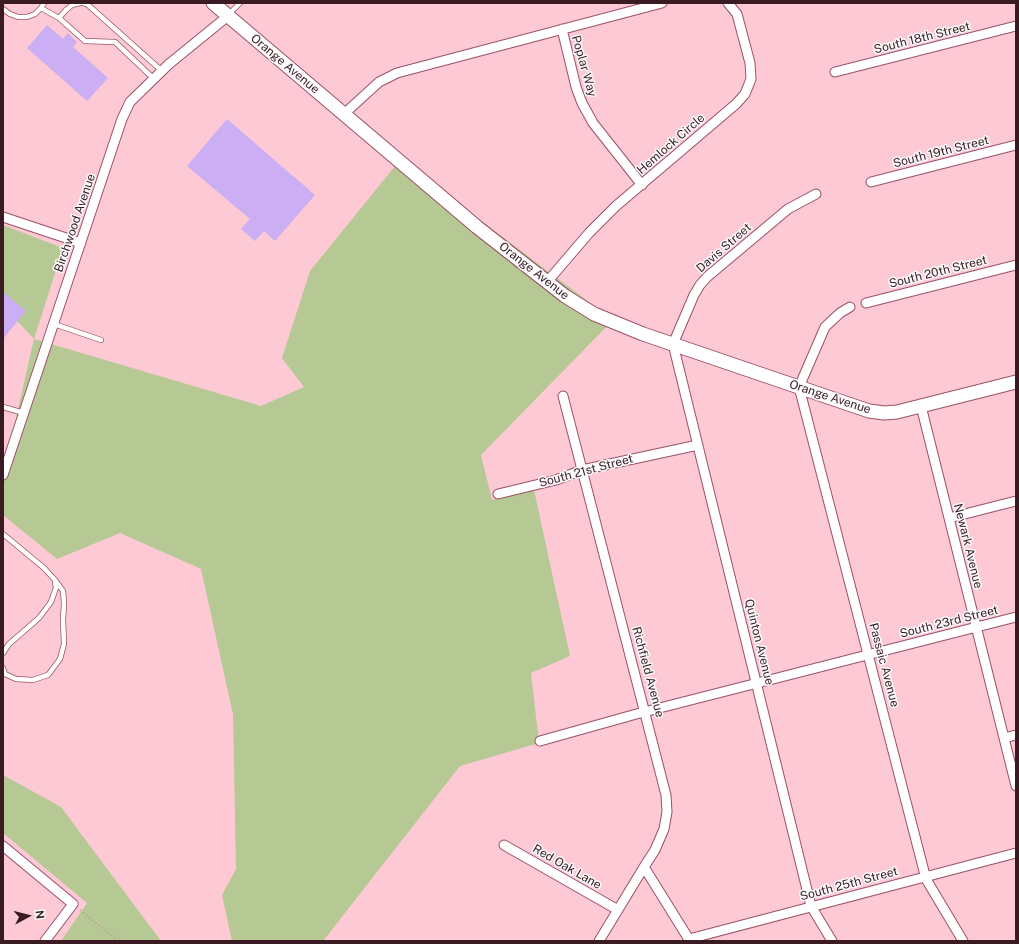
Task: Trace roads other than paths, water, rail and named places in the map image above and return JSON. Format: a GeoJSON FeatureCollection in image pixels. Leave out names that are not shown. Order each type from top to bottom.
{"type":"FeatureCollection","features":[{"type":"Feature","properties":{"kind":"street","name":"Orange Avenue"},"geometry":{"type":"LineString","coordinates":[[213,3],[477,227],[547,282],[594,314],[643,334],[869,411],[884,413],[921,406]]}},
{"type":"Feature","properties":{"kind":"street"},"geometry":{"type":"LineString","coordinates":[[344,114],[379,82],[397,73],[662,3]]}},
{"type":"Feature","properties":{"kind":"street","name":"Hemlock Circle"},"geometry":{"type":"LineString","coordinates":[[547,282],[589,233],[736,104],[745,94],[751,79],[750,63],[737,14],[728,3]]}},
{"type":"Feature","properties":{"kind":"street","name":"Birchwood Avenue"},"geometry":{"type":"LineString","coordinates":[[3,475],[122,119],[130,102],[162,71],[228,16]]}},
{"type":"Feature","properties":{"kind":"street","name":"South 18th Street"},"geometry":{"type":"LineString","coordinates":[[835,72],[1016,26]]}},
{"type":"Feature","properties":{"kind":"street","name":"Poplar Way"},"geometry":{"type":"LineString","coordinates":[[562,29],[574,81],[582,103],[592,123],[642,185]]}},
{"type":"Feature","properties":{"kind":"street","name":"South 19th Street"},"geometry":{"type":"LineString","coordinates":[[871,182],[1016,145]]}},
{"type":"Feature","properties":{"kind":"street","name":"Davis Street"},"geometry":{"type":"LineString","coordinates":[[673,344],[694,295],[707,277],[788,209],[816,194]]}},
{"type":"Feature","properties":{"kind":"street"},"geometry":{"type":"LineString","coordinates":[[3,217],[81,243]]}},
{"type":"Feature","properties":{"kind":"street","name":"South 20th Street"},"geometry":{"type":"LineString","coordinates":[[866,303],[1016,264]]}},
{"type":"Feature","properties":{"kind":"street"},"geometry":{"type":"LineString","coordinates":[[799,387],[825,327],[840,313],[850,307]]}},
{"type":"Feature","properties":{"kind":"street","name":"Quinton Avenue"},"geometry":{"type":"LineString","coordinates":[[673,344],[811,906],[832,941]]}},
{"type":"Feature","properties":{"kind":"street"},"geometry":{"type":"LineString","coordinates":[[921,406],[1016,382]]}},
{"type":"Feature","properties":{"kind":"street","name":"Passaic Avenue"},"geometry":{"type":"LineString","coordinates":[[799,387],[926,880],[963,941]]}},
{"type":"Feature","properties":{"kind":"street","name":"Richfield Avenue"},"geometry":{"type":"LineString","coordinates":[[563,396],[665,787],[667,808],[666,820],[661,837],[600,941]]}},
{"type":"Feature","properties":{"kind":"street","name":"Newark Avenue"},"geometry":{"type":"LineString","coordinates":[[921,406],[1016,786]]}},
{"type":"Feature","properties":{"kind":"street","name":"South 21st Street"},"geometry":{"type":"LineString","coordinates":[[498,494],[556,480],[582,470],[698,445]]}},
{"type":"Feature","properties":{"kind":"street"},"geometry":{"type":"LineString","coordinates":[[949,518],[1016,501]]}},
{"type":"Feature","properties":{"kind":"street","name":"South 23rd Street"},"geometry":{"type":"LineString","coordinates":[[540,741],[756,683],[1016,617]]}},
{"type":"Feature","properties":{"kind":"street"},"geometry":{"type":"LineString","coordinates":[[1004,738],[1016,735]]}},
{"type":"Feature","properties":{"kind":"street","name":"Red Oak Lane"},"geometry":{"type":"LineString","coordinates":[[504,844],[618,910]]}},
{"type":"Feature","properties":{"kind":"street"},"geometry":{"type":"LineString","coordinates":[[3,846],[73,904],[45,941]]}},
{"type":"Feature","properties":{"kind":"street","name":"South 25th Street"},"geometry":{"type":"LineString","coordinates":[[689,940],[811,906],[1016,853]]}},
{"type":"Feature","properties":{"kind":"street"},"geometry":{"type":"LineString","coordinates":[[644,867],[689,940]]}},
{"type":"Feature","properties":{"kind":"lane"},"geometry":{"type":"LineString","coordinates":[[3,9],[18,17],[27,17],[35,14],[44,3]]}},
{"type":"Feature","properties":{"kind":"lane"},"geometry":{"type":"LineString","coordinates":[[59,18],[72,5],[81,3],[87,4],[162,71]]}},
{"type":"Feature","properties":{"kind":"lane"},"geometry":{"type":"LineString","coordinates":[[228,16],[240,3]]}},
{"type":"Feature","properties":{"kind":"lane"},"geometry":{"type":"LineString","coordinates":[[41,8],[59,18],[85,42],[115,42],[154,79]]}},
{"type":"Feature","properties":{"kind":"lane"},"geometry":{"type":"LineString","coordinates":[[54,324],[102,340]]}},
{"type":"Feature","properties":{"kind":"lane"},"geometry":{"type":"LineString","coordinates":[[3,407],[24,413]]}},
{"type":"Feature","properties":{"kind":"lane"},"geometry":{"type":"LineString","coordinates":[[3,534],[44,568],[55,580],[63,591],[64,603],[64,644],[60,659],[48,675],[33,680],[16,679],[6,674],[3,668]]}},
{"type":"Feature","properties":{"kind":"lane"},"geometry":{"type":"LineString","coordinates":[[3,653],[9,644],[39,618],[51,602],[56,588],[55,580]]}}]}
